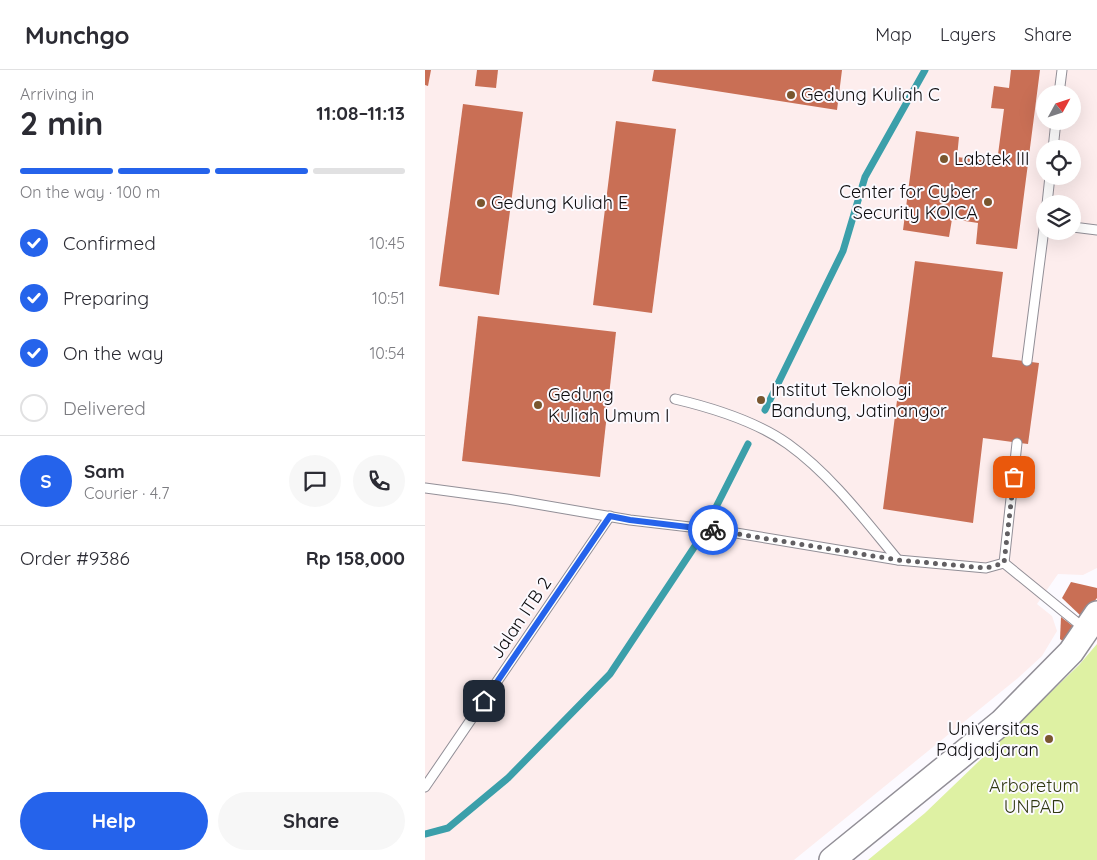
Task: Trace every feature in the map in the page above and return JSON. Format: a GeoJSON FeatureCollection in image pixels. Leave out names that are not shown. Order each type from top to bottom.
{"type":"FeatureCollection","features":[{"type":"Feature","properties":{"kind":"main road"},"geometry":{"type":"LineString","coordinates":[[832,860],[1002,722],[1071,652],[1092,622]]}},
{"type":"Feature","properties":{"kind":"lane"},"geometry":{"type":"LineString","coordinates":[[1060,85],[1062,70]]}},
{"type":"Feature","properties":{"kind":"lane"},"geometry":{"type":"LineString","coordinates":[[1081,228],[1097,230]]}},
{"type":"Feature","properties":{"kind":"lane"},"geometry":{"type":"LineString","coordinates":[[1027,361],[1043,240]]}},
{"type":"Feature","properties":{"kind":"lane"},"geometry":{"type":"LineString","coordinates":[[675,399],[712,408],[772,434],[789,444],[833,484],[898,560]]}},
{"type":"Feature","properties":{"kind":"lane"},"geometry":{"type":"LineString","coordinates":[[1004,563],[1017,443]]}},
{"type":"Feature","properties":{"kind":"lane"},"geometry":{"type":"LineString","coordinates":[[425,488],[507,499],[570,512],[724,531],[898,560],[986,568],[1004,563],[1092,622]]}},
{"type":"Feature","properties":{"kind":"lane","name":"Jalan ITB 2"},"geometry":{"type":"LineString","coordinates":[[425,787],[610,516]]}},
{"type":"Feature","properties":{"kind":"shaded area","name":"Institut Teknologi Bandung, Jatinangor"},"geometry":{"type":"Polygon","coordinates":[[[425,70],[1097,70],[1097,568],[1083,575],[1058,574],[1037,604],[1052,616],[1057,631],[1042,656],[1018,678],[794,860],[425,860],[425,70]]]}},
{"type":"Feature","properties":{"kind":"green space","name":"Arboretum UNPAD"},"geometry":{"type":"Polygon","coordinates":[[[1097,644],[1097,860],[868,860],[925,813],[1079,665],[1097,644]]]}},
{"type":"Feature","properties":{"kind":"building"},"geometry":{"type":"Polygon","coordinates":[[[425,70],[431,70],[428,86],[425,85],[425,70]]]}},
{"type":"Feature","properties":{"kind":"building"},"geometry":{"type":"Polygon","coordinates":[[[477,70],[498,70],[496,88],[475,86],[477,70]]]}},
{"type":"Feature","properties":{"kind":"building","name":"Gedung Kuliah C"},"geometry":{"type":"Polygon","coordinates":[[[654,70],[842,70],[837,110],[652,81],[654,70]]]}},
{"type":"Feature","properties":{"kind":"building","name":"Labtek III"},"geometry":{"type":"Polygon","coordinates":[[[1011,70],[1040,70],[1038,85],[1036,85],[1036,101],[1017,249],[976,244],[978,223],[952,219],[949,237],[903,230],[916,131],[959,137],[957,157],[997,162],[1004,109],[991,108],[994,86],[1009,88],[1011,70]]]}},
{"type":"Feature","properties":{"kind":"building","name":"Gedung Kuliah E"},"geometry":{"type":"Polygon","coordinates":[[[463,104],[523,112],[499,295],[439,286],[463,104]]]}},
{"type":"Feature","properties":{"kind":"building"},"geometry":{"type":"Polygon","coordinates":[[[616,121],[676,129],[652,313],[593,305],[616,121]]]}},
{"type":"Feature","properties":{"kind":"building"},"geometry":{"type":"Polygon","coordinates":[[[915,261],[1003,272],[992,357],[1039,363],[1028,444],[983,438],[973,523],[883,509],[915,261]]]}},
{"type":"Feature","properties":{"kind":"building","name":"Gedung Kuliah Umum I"},"geometry":{"type":"Polygon","coordinates":[[[478,316],[616,332],[600,477],[462,461],[478,316]]]}},
{"type":"Feature","properties":{"kind":"building"},"geometry":{"type":"Polygon","coordinates":[[[1071,582],[1097,588],[1097,598],[1082,617],[1062,598],[1071,582]]]}},
{"type":"Feature","properties":{"kind":"building"},"geometry":{"type":"Polygon","coordinates":[[[1061,617],[1078,630],[1069,646],[1060,639],[1061,617]]]}},
{"type":"Feature","properties":{"kind":"waterway"},"geometry":{"type":"LineString","coordinates":[[765,410],[843,251],[865,177],[925,70]]}},
{"type":"Feature","properties":{"kind":"waterway"},"geometry":{"type":"LineString","coordinates":[[714,511],[748,444]]}},
{"type":"Feature","properties":{"kind":"waterway"},"geometry":{"type":"LineString","coordinates":[[425,834],[448,828],[508,778],[610,674],[695,546]]}},
{"type":"Feature","properties":{"kind":"way so far"},"geometry":{"type":"LineString","coordinates":[[713,530],[898,560],[986,568],[1004,563],[1014,477]]}},
{"type":"Feature","properties":{"kind":"place","name":"Gedung Kuliah C"},"geometry":{"type":"Point","coordinates":[791,95]}},
{"type":"Feature","properties":{"kind":"place","name":"Labtek III"},"geometry":{"type":"Point","coordinates":[944,159]}},
{"type":"Feature","properties":{"kind":"place","name":"Center for Cyber Security KOICA"},"geometry":{"type":"Point","coordinates":[988,202]}},
{"type":"Feature","properties":{"kind":"place","name":"Gedung Kuliah E"},"geometry":{"type":"Point","coordinates":[481,203]}},
{"type":"Feature","properties":{"kind":"place","name":"Institut Teknologi Bandung, Jatinangor"},"geometry":{"type":"Point","coordinates":[761,400]}},
{"type":"Feature","properties":{"kind":"place","name":"Gedung Kuliah Umum I"},"geometry":{"type":"Point","coordinates":[538,405]}},
{"type":"Feature","properties":{"kind":"place","name":"Universitas Padjadjaran"},"geometry":{"type":"Point","coordinates":[1049,739]}},
{"type":"Feature","properties":{"kind":"route"},"geometry":{"type":"LineString","coordinates":[[484,701],[610,516],[713,530]]}}]}
